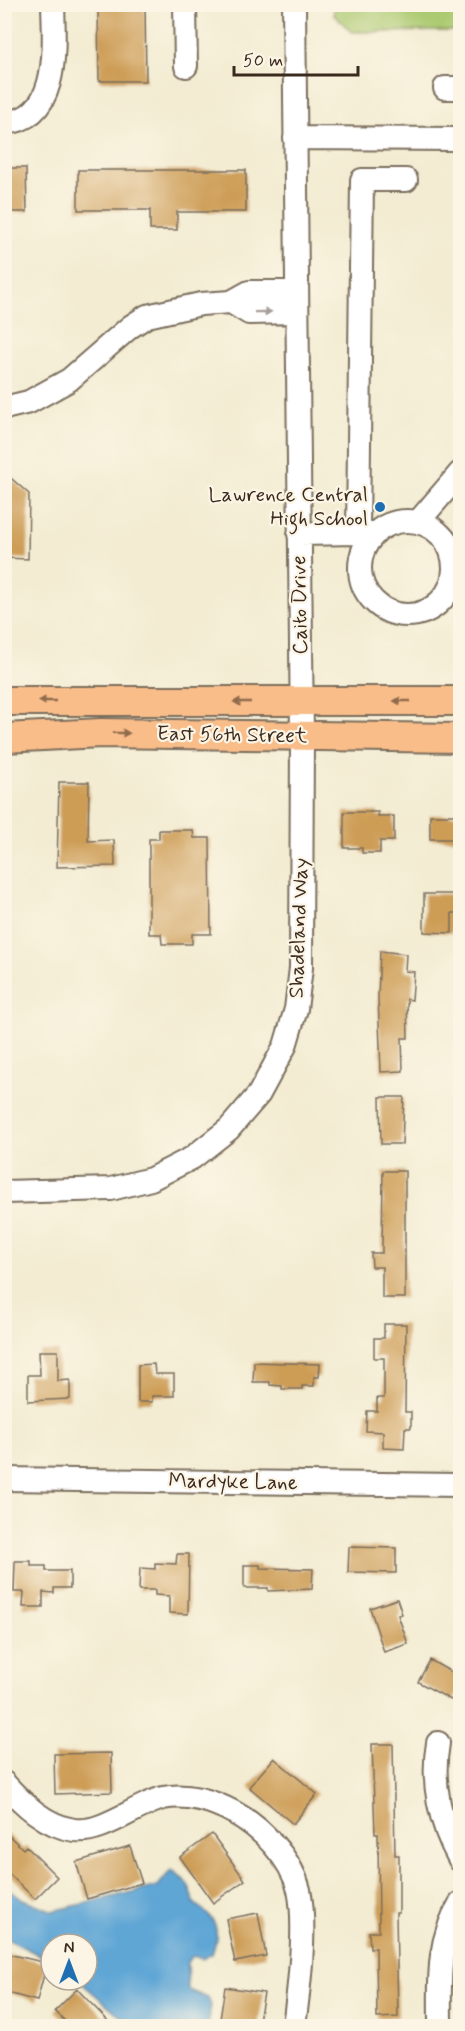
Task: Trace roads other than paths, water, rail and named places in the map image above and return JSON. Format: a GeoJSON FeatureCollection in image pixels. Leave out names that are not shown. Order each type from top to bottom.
{"type":"FeatureCollection","features":[{"type":"Feature","properties":{"kind":"main road","name":"East 56th Street"},"geometry":{"type":"LineString","coordinates":[[4,701],[301,718],[460,738]]}},
{"type":"Feature","properties":{"kind":"main road","name":"East 56th Street"},"geometry":{"type":"LineString","coordinates":[[4,738],[301,718],[460,701]]}},
{"type":"Feature","properties":{"kind":"street"},"geometry":{"type":"LineString","coordinates":[[4,123],[23,119],[32,113],[47,92],[53,4]]}},
{"type":"Feature","properties":{"kind":"street"},"geometry":{"type":"LineString","coordinates":[[185,4],[186,66]]}},
{"type":"Feature","properties":{"kind":"street","name":"Caito Drive"},"geometry":{"type":"LineString","coordinates":[[294,4],[301,718]]}},
{"type":"Feature","properties":{"kind":"street"},"geometry":{"type":"LineString","coordinates":[[295,138],[460,139]]}},
{"type":"Feature","properties":{"kind":"street"},"geometry":{"type":"LineString","coordinates":[[299,534],[367,532],[402,521],[418,522],[432,528],[444,538],[452,552],[454,568],[452,584],[444,597],[432,608],[417,614],[401,614],[386,610],[373,600],[364,587],[360,573],[367,532],[362,180],[406,180]]}},
{"type":"Feature","properties":{"kind":"street"},"geometry":{"type":"LineString","coordinates":[[4,408],[29,402],[69,380],[130,327],[147,316],[201,304],[231,302],[249,313],[297,302]]}},
{"type":"Feature","properties":{"kind":"street"},"geometry":{"type":"LineString","coordinates":[[418,522],[460,473]]}},
{"type":"Feature","properties":{"kind":"street","name":"Shadeland Way"},"geometry":{"type":"LineString","coordinates":[[4,1192],[95,1191],[151,1179],[192,1158],[223,1134],[240,1118],[267,1081],[287,1039],[300,985],[301,718]]}},
{"type":"Feature","properties":{"kind":"street","name":"Mardyke Lane"},"geometry":{"type":"LineString","coordinates":[[4,1479],[460,1485]]}},
{"type":"Feature","properties":{"kind":"street"},"geometry":{"type":"LineString","coordinates":[[438,1743],[438,1798],[448,1835],[460,1860]]}},
{"type":"Feature","properties":{"kind":"street"},"geometry":{"type":"LineString","coordinates":[[4,1783],[44,1820],[66,1829],[82,1830],[105,1824],[142,1805],[170,1797],[207,1800],[222,1806],[255,1826],[281,1855],[293,1874],[299,1891],[300,1953],[294,2026]]}},
{"type":"Feature","properties":{"kind":"street"},"geometry":{"type":"LineString","coordinates":[[440,2026],[442,1951],[451,1922],[460,1904]]}},
{"type":"Feature","properties":{"kind":"water"},"geometry":{"type":"Polygon","coordinates":[[[171,1870],[175,1872],[187,1884],[194,1903],[215,1924],[216,1936],[212,1954],[202,1959],[193,1956],[187,1962],[188,1990],[208,1998],[211,2005],[208,2026],[132,2026],[92,1992],[99,1992],[99,1932],[39,1932],[39,1955],[5,1938],[5,1886],[20,1898],[53,1911],[158,1886],[171,1870]]]}},
{"type":"Feature","properties":{"kind":"place","name":"Lawrence Central High School"},"geometry":{"type":"Point","coordinates":[380,507]}}]}
